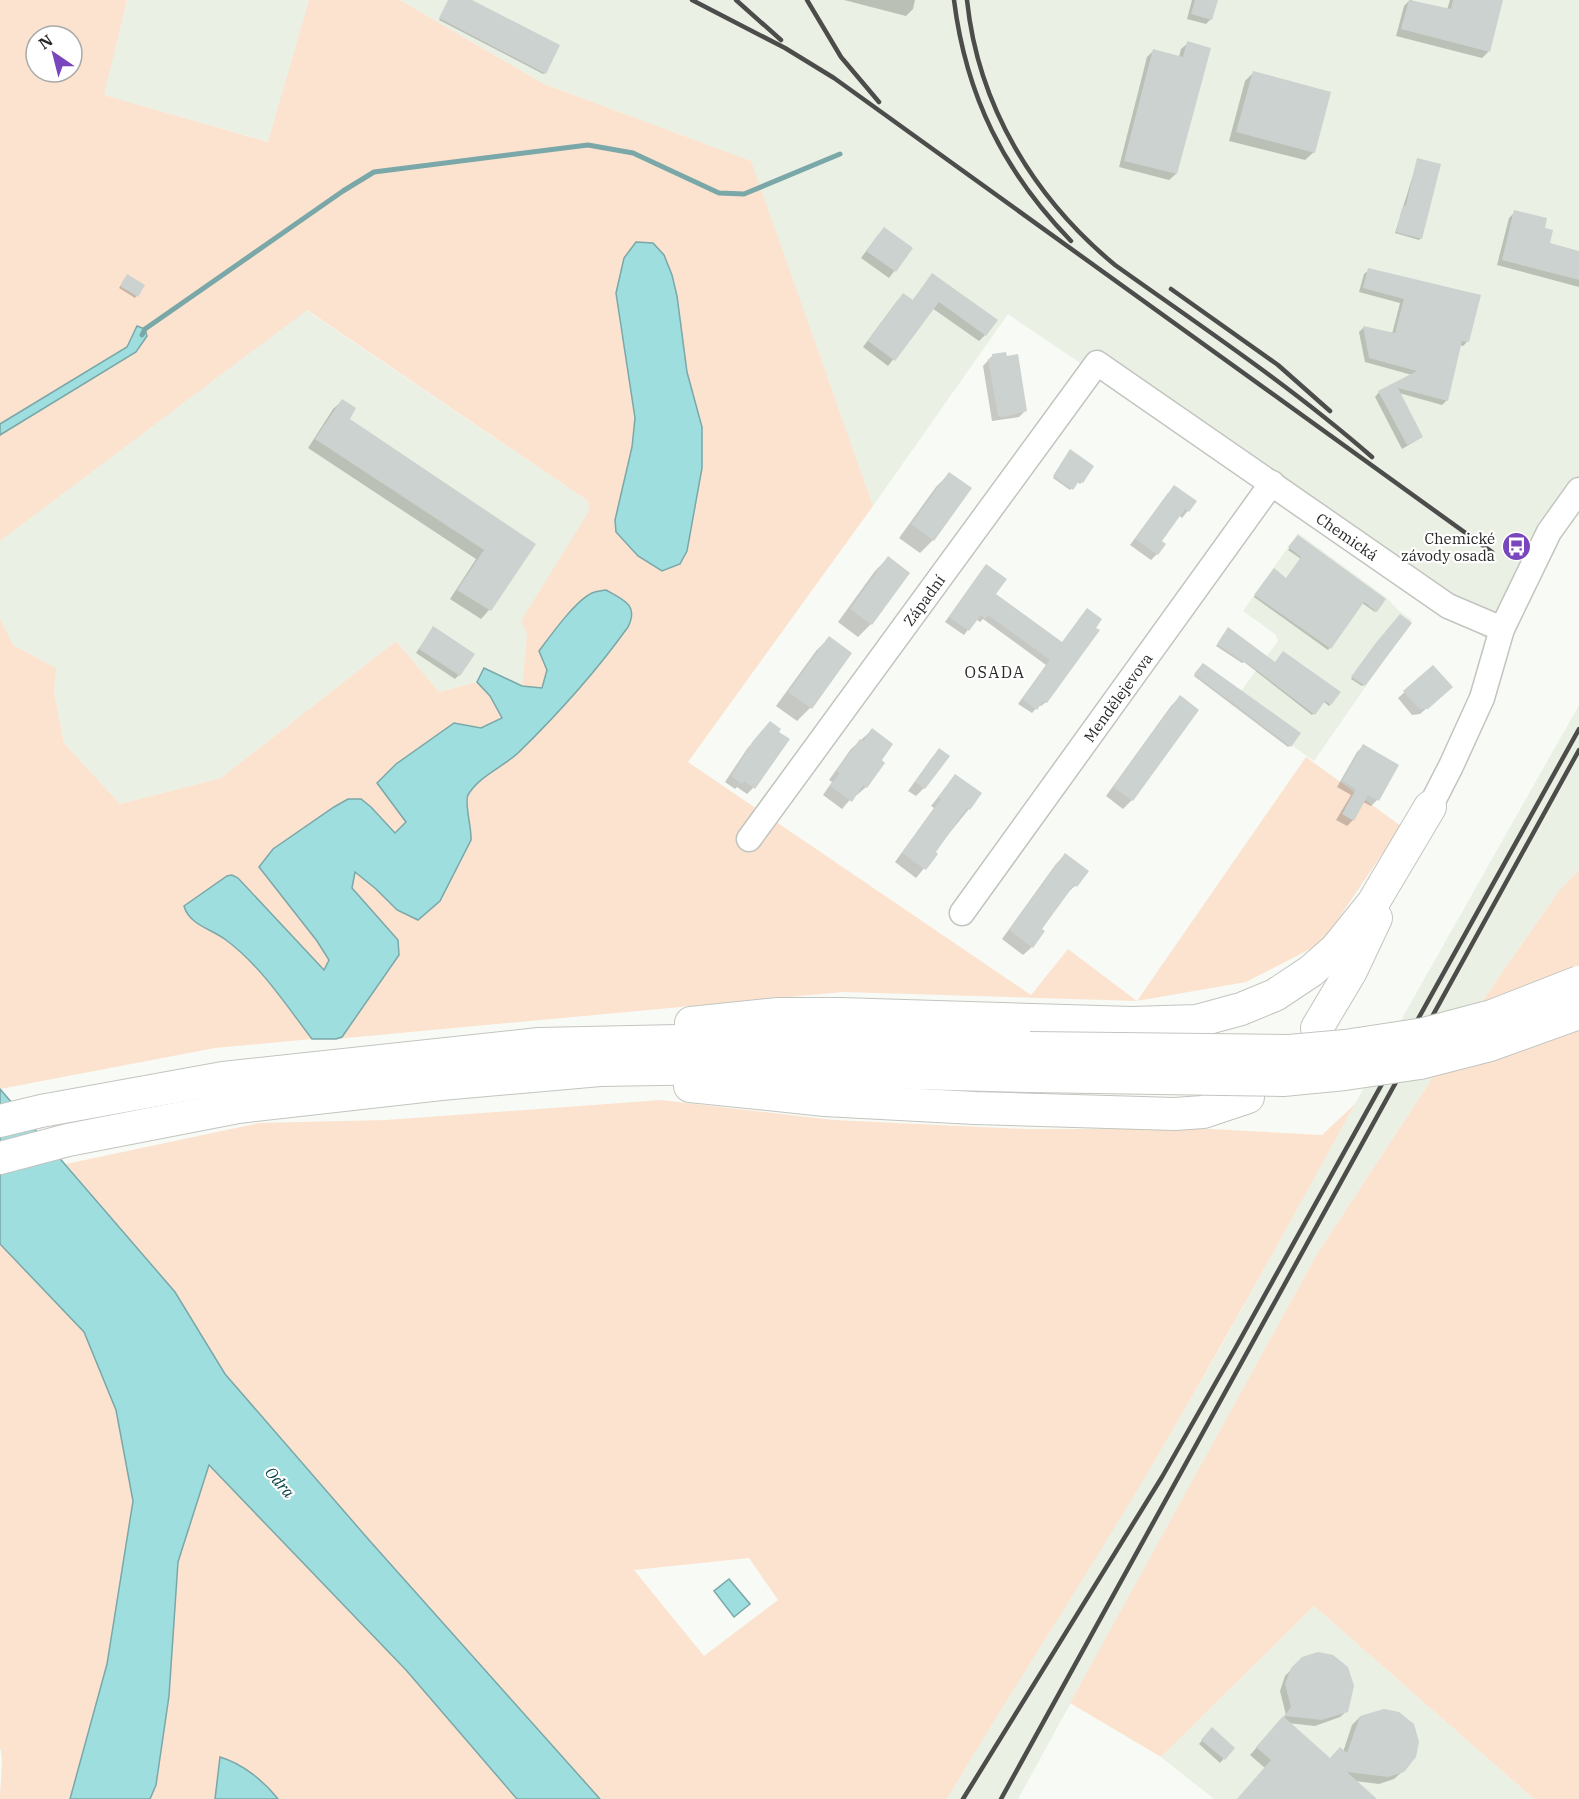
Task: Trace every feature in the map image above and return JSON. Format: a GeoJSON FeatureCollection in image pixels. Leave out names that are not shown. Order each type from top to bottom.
{"type":"FeatureCollection","features":[{"type":"Feature","properties":{"kind":"main road"},"geometry":{"type":"LineString","coordinates":[[1317,1028],[1351,971],[1430,807]]}},
{"type":"Feature","properties":{"kind":"main road"},"geometry":{"type":"LineString","coordinates":[[0,1121],[41,1111],[223,1078],[562,1042],[635,1029],[778,1014],[1007,1018],[1132,1023],[1197,1020],[1241,1009],[1275,995],[1311,971],[1336,949],[1373,903],[1430,807]]}},
{"type":"Feature","properties":{"kind":"main road"},"geometry":{"type":"LineString","coordinates":[[0,1158],[68,1140],[238,1107],[441,1084],[600,1070],[1029,1062],[1289,1051],[1344,1046],[1424,1034],[1492,1016],[1579,982]]}},
{"type":"Feature","properties":{"kind":"main road"},"geometry":{"type":"LineString","coordinates":[[562,1042],[724,1040],[1283,1080],[1420,1063],[1490,1045],[1579,1013]]}},
{"type":"Feature","properties":{"kind":"main road"},"geometry":{"type":"LineString","coordinates":[[600,1070],[660,1083],[825,1100],[975,1108],[1175,1114],[1203,1112],[1248,1097]]}},
{"type":"Feature","properties":{"kind":"street","name":"Chemická"},"geometry":{"type":"LineString","coordinates":[[1097,363],[1448,606],[1502,629]]}},
{"type":"Feature","properties":{"kind":"street","name":"Západní"},"geometry":{"type":"LineString","coordinates":[[749,839],[1097,363]]}},
{"type":"Feature","properties":{"kind":"street","name":"Mendělejevova"},"geometry":{"type":"LineString","coordinates":[[962,912],[1272,483]]}},
{"type":"Feature","properties":{"kind":"street"},"geometry":{"type":"LineString","coordinates":[[1430,807],[1482,698],[1502,629],[1549,532],[1579,490]]}},
{"type":"Feature","properties":{"kind":"shaded area"},"geometry":{"type":"Polygon","coordinates":[[[0,0],[127,0],[104,95],[268,142],[309,0],[400,0],[544,84],[751,161],[873,506],[688,762],[1031,995],[1068,949],[1137,1001],[843,992],[215,1048],[0,1089],[0,618],[13,645],[56,668],[54,692],[64,743],[120,804],[221,778],[396,641],[439,692],[477,682],[484,668],[522,686],[527,635],[521,621],[589,511],[588,501],[307,310],[0,541],[0,0]],[[636,242],[624,258],[616,293],[634,401],[632,447],[680,564],[687,551],[702,468],[702,427],[687,372],[672,275],[664,255],[652,243],[636,242]]]}},
{"type":"Feature","properties":{"kind":"shaded area"},"geometry":{"type":"Polygon","coordinates":[[[127,0],[309,0],[269,142],[103,95],[127,0]]]}},
{"type":"Feature","properties":{"kind":"shaded area"},"geometry":{"type":"Polygon","coordinates":[[[400,0],[1579,0],[1579,506],[1562,527],[1504,643],[1485,638],[1272,483],[1068,355],[1008,314],[873,506],[750,161],[544,84],[400,0]]]}},
{"type":"Feature","properties":{"kind":"shaded area"},"geometry":{"type":"Polygon","coordinates":[[[306,310],[588,501],[589,511],[527,635],[522,686],[477,682],[439,692],[396,641],[221,778],[120,804],[64,743],[54,692],[55,668],[13,645],[0,618],[0,541],[306,310]]]}},
{"type":"Feature","properties":{"kind":"shaded area"},"geometry":{"type":"Polygon","coordinates":[[[1298,533],[1387,598],[1412,620],[1314,761],[1232,703],[1278,641],[1275,634],[1243,611],[1298,533]]]}},
{"type":"Feature","properties":{"kind":"shaded area"},"geometry":{"type":"Polygon","coordinates":[[[1579,705],[1579,870],[1558,892],[1490,990],[1317,1254],[1018,1799],[947,1799],[1006,1699],[1149,1470],[1222,1345],[1409,1006],[1579,705]]]}},
{"type":"Feature","properties":{"kind":"shaded area"},"geometry":{"type":"Polygon","coordinates":[[[1306,757],[1401,826],[1322,943],[1246,982],[1137,1001],[1306,757]]]}},
{"type":"Feature","properties":{"kind":"shaded area"},"geometry":{"type":"Polygon","coordinates":[[[1579,870],[1579,1799],[1534,1799],[1314,1606],[1161,1757],[1070,1703],[1317,1254],[1490,990],[1558,892],[1579,870]]]}},
{"type":"Feature","properties":{"kind":"shaded area"},"geometry":{"type":"Polygon","coordinates":[[[661,1100],[834,1120],[1026,1129],[1211,1129],[1322,1135],[1355,1104],[1229,1332],[1151,1467],[947,1799],[600,1799],[369,1540],[225,1374],[175,1292],[66,1164],[259,1123],[386,1120],[661,1100]],[[749,1558],[634,1570],[704,1656],[778,1600],[749,1558]]]}},
{"type":"Feature","properties":{"kind":"shaded area"},"geometry":{"type":"Polygon","coordinates":[[[0,1244],[84,1332],[116,1410],[133,1501],[107,1664],[70,1799],[0,1799],[2,1764],[0,1748],[0,1244]]]}},
{"type":"Feature","properties":{"kind":"shaded area"},"geometry":{"type":"Polygon","coordinates":[[[208,1465],[406,1670],[516,1799],[150,1799],[156,1784],[169,1696],[178,1562],[208,1465]]]}},
{"type":"Feature","properties":{"kind":"shaded area"},"geometry":{"type":"Polygon","coordinates":[[[1314,1606],[1534,1799],[1214,1799],[1161,1757],[1314,1606]]]}},
{"type":"Feature","properties":{"kind":"water"},"geometry":{"type":"Polygon","coordinates":[[[636,242],[653,243],[664,255],[672,275],[687,372],[702,427],[702,468],[687,551],[680,564],[662,571],[638,556],[616,532],[615,520],[632,447],[635,418],[616,293],[624,258],[636,242]]]}},
{"type":"Feature","properties":{"kind":"water"},"geometry":{"type":"Polygon","coordinates":[[[137,326],[145,329],[147,336],[136,352],[0,435],[0,424],[127,347],[137,326]]]}},
{"type":"Feature","properties":{"kind":"water"},"geometry":{"type":"Polygon","coordinates":[[[606,590],[624,600],[631,608],[631,620],[628,627],[576,693],[518,753],[478,782],[468,795],[471,840],[440,901],[418,920],[397,910],[355,872],[352,888],[398,940],[399,955],[342,1037],[312,1039],[251,962],[226,940],[191,918],[184,906],[227,876],[232,875],[238,878],[324,970],[329,960],[317,941],[259,867],[273,849],[348,799],[361,799],[395,833],[406,822],[377,783],[396,764],[454,723],[481,728],[502,718],[490,696],[477,682],[484,668],[522,686],[542,688],[547,670],[539,651],[578,603],[592,593],[606,590]]]}},
{"type":"Feature","properties":{"kind":"water","name":"Odra"},"geometry":{"type":"Polygon","coordinates":[[[0,1089],[175,1292],[225,1374],[369,1540],[600,1799],[517,1799],[406,1670],[209,1465],[178,1562],[169,1696],[156,1785],[150,1799],[70,1799],[107,1664],[133,1501],[116,1410],[84,1332],[0,1244],[0,1089]]]}},
{"type":"Feature","properties":{"kind":"water"},"geometry":{"type":"Polygon","coordinates":[[[729,1579],[750,1604],[734,1617],[714,1591],[729,1579]]]}},
{"type":"Feature","properties":{"kind":"water"},"geometry":{"type":"Polygon","coordinates":[[[220,1757],[252,1774],[278,1799],[215,1799],[220,1757]]]}},
{"type":"Feature","properties":{"kind":"building"},"geometry":{"type":"Polygon","coordinates":[[[448,0],[472,0],[560,45],[546,74],[439,18],[448,0]]]}},
{"type":"Feature","properties":{"kind":"building"},"geometry":{"type":"Polygon","coordinates":[[[1195,0],[1218,0],[1212,20],[1191,14],[1195,0]]]}},
{"type":"Feature","properties":{"kind":"building"},"geometry":{"type":"Polygon","coordinates":[[[1409,0],[1451,9],[1453,0],[1503,0],[1490,52],[1401,29],[1409,0]]]}},
{"type":"Feature","properties":{"kind":"building"},"geometry":{"type":"Polygon","coordinates":[[[1187,41],[1211,48],[1177,174],[1124,161],[1153,49],[1183,57],[1187,41]]]}},
{"type":"Feature","properties":{"kind":"building"},"geometry":{"type":"Polygon","coordinates":[[[1253,71],[1331,92],[1315,153],[1236,132],[1253,71]]]}},
{"type":"Feature","properties":{"kind":"building"},"geometry":{"type":"Polygon","coordinates":[[[1417,158],[1441,164],[1422,239],[1396,232],[1402,208],[1406,205],[1417,158]]]}},
{"type":"Feature","properties":{"kind":"building"},"geometry":{"type":"Polygon","coordinates":[[[1514,210],[1547,218],[1545,228],[1553,230],[1550,243],[1579,251],[1579,280],[1502,260],[1514,210]]]}},
{"type":"Feature","properties":{"kind":"building"},"geometry":{"type":"Polygon","coordinates":[[[884,227],[913,248],[896,272],[866,251],[884,227]]]}},
{"type":"Feature","properties":{"kind":"building"},"geometry":{"type":"Polygon","coordinates":[[[1368,268],[1481,295],[1469,342],[1462,341],[1448,401],[1398,388],[1423,437],[1407,445],[1378,391],[1417,371],[1369,358],[1363,326],[1395,333],[1404,299],[1363,288],[1368,268]]]}},
{"type":"Feature","properties":{"kind":"building"},"geometry":{"type":"Polygon","coordinates":[[[932,273],[998,320],[986,336],[939,302],[895,361],[868,341],[903,293],[913,300],[932,273]]]}},
{"type":"Feature","properties":{"kind":"building"},"geometry":{"type":"Polygon","coordinates":[[[127,274],[145,285],[138,297],[120,286],[127,274]]]}},
{"type":"Feature","properties":{"kind":"building"},"geometry":{"type":"Polygon","coordinates":[[[1006,352],[1007,356],[1018,354],[1027,411],[1003,417],[998,416],[988,359],[992,358],[992,354],[1006,352]]]}},
{"type":"Feature","properties":{"kind":"building"},"geometry":{"type":"Polygon","coordinates":[[[342,399],[356,408],[350,419],[536,544],[491,611],[457,590],[484,550],[315,439],[342,399]]]}},
{"type":"Feature","properties":{"kind":"building"},"geometry":{"type":"Polygon","coordinates":[[[1070,449],[1094,466],[1083,483],[1079,481],[1073,490],[1053,476],[1070,449]]]}},
{"type":"Feature","properties":{"kind":"building"},"geometry":{"type":"Polygon","coordinates":[[[949,472],[972,488],[934,541],[911,524],[949,472]]]}},
{"type":"Feature","properties":{"kind":"building"},"geometry":{"type":"Polygon","coordinates":[[[1174,485],[1197,501],[1189,512],[1185,509],[1162,541],[1166,544],[1158,555],[1135,539],[1174,485]]]}},
{"type":"Feature","properties":{"kind":"building"},"geometry":{"type":"Polygon","coordinates":[[[1298,535],[1386,599],[1377,612],[1364,602],[1331,649],[1254,595],[1274,568],[1286,578],[1301,557],[1288,547],[1298,535]]]}},
{"type":"Feature","properties":{"kind":"building"},"geometry":{"type":"Polygon","coordinates":[[[888,556],[910,573],[872,625],[850,609],[888,556]]]}},
{"type":"Feature","properties":{"kind":"building"},"geometry":{"type":"Polygon","coordinates":[[[986,564],[1007,579],[996,594],[1062,642],[1087,608],[1102,619],[1096,628],[1100,630],[1047,703],[1043,701],[1037,710],[1022,699],[1050,660],[988,615],[985,619],[981,615],[969,631],[949,617],[986,564]]]}},
{"type":"Feature","properties":{"kind":"building"},"geometry":{"type":"Polygon","coordinates":[[[1400,614],[1412,623],[1365,686],[1351,677],[1400,614]]]}},
{"type":"Feature","properties":{"kind":"building"},"geometry":{"type":"Polygon","coordinates":[[[433,626],[475,654],[460,676],[419,649],[433,626]]]}},
{"type":"Feature","properties":{"kind":"building"},"geometry":{"type":"Polygon","coordinates":[[[1228,627],[1275,662],[1283,651],[1341,692],[1331,705],[1325,701],[1315,715],[1246,662],[1217,644],[1228,627]]]}},
{"type":"Feature","properties":{"kind":"building"},"geometry":{"type":"Polygon","coordinates":[[[829,636],[852,653],[812,709],[788,692],[829,636]]]}},
{"type":"Feature","properties":{"kind":"building"},"geometry":{"type":"Polygon","coordinates":[[[1203,663],[1301,733],[1291,747],[1194,674],[1203,663]]]}},
{"type":"Feature","properties":{"kind":"building"},"geometry":{"type":"Polygon","coordinates":[[[1433,665],[1453,687],[1428,709],[1419,709],[1403,691],[1433,665]]]}},
{"type":"Feature","properties":{"kind":"building"},"geometry":{"type":"Polygon","coordinates":[[[1180,695],[1199,710],[1133,801],[1113,787],[1180,695]]]}},
{"type":"Feature","properties":{"kind":"building"},"geometry":{"type":"Polygon","coordinates":[[[770,721],[781,729],[779,732],[790,739],[755,789],[731,776],[753,741],[770,721]]]}},
{"type":"Feature","properties":{"kind":"building"},"geometry":{"type":"Polygon","coordinates":[[[872,728],[893,744],[882,760],[885,763],[867,788],[863,785],[852,802],[830,786],[840,773],[836,771],[860,739],[863,741],[872,728]]]}},
{"type":"Feature","properties":{"kind":"building"},"geometry":{"type":"Polygon","coordinates":[[[1363,744],[1399,765],[1379,801],[1368,795],[1354,821],[1342,814],[1356,789],[1342,781],[1363,744]]]}},
{"type":"Feature","properties":{"kind":"building"},"geometry":{"type":"Polygon","coordinates":[[[939,748],[950,756],[925,789],[915,782],[939,748]]]}},
{"type":"Feature","properties":{"kind":"building"},"geometry":{"type":"Polygon","coordinates":[[[955,774],[982,793],[970,810],[967,808],[926,870],[902,853],[941,799],[938,797],[955,774]]]}},
{"type":"Feature","properties":{"kind":"building"},"geometry":{"type":"Polygon","coordinates":[[[1065,853],[1089,871],[1077,887],[1074,885],[1042,929],[1045,931],[1033,948],[1009,930],[1065,853]]]}},
{"type":"Feature","properties":{"kind":"building"},"geometry":{"type":"Polygon","coordinates":[[[1318,1652],[1333,1655],[1348,1667],[1354,1686],[1348,1712],[1322,1720],[1284,1716],[1291,1707],[1285,1684],[1291,1668],[1302,1657],[1318,1652]]]}},
{"type":"Feature","properties":{"kind":"building"},"geometry":{"type":"Polygon","coordinates":[[[1384,1709],[1399,1712],[1414,1724],[1419,1742],[1416,1757],[1404,1772],[1388,1777],[1347,1772],[1377,1799],[1237,1799],[1271,1760],[1256,1747],[1283,1716],[1330,1758],[1340,1747],[1347,1753],[1360,1716],[1384,1709]]]}},
{"type":"Feature","properties":{"kind":"building"},"geometry":{"type":"Polygon","coordinates":[[[1212,1727],[1235,1748],[1225,1760],[1201,1740],[1212,1727]]]}},
{"type":"Feature","properties":{"kind":"waterway"},"geometry":{"type":"LineString","coordinates":[[142,335],[145,329],[343,191],[374,172],[588,145],[633,153],[719,193],[744,194],[840,154]]}},
{"type":"Feature","properties":{"kind":"railway"},"geometry":{"type":"LineString","coordinates":[[692,0],[785,48],[834,78],[1492,552]]}},
{"type":"Feature","properties":{"kind":"railway"},"geometry":{"type":"LineString","coordinates":[[736,0],[781,40]]}},
{"type":"Feature","properties":{"kind":"railway"},"geometry":{"type":"LineString","coordinates":[[807,0],[841,57],[879,102]]}},
{"type":"Feature","properties":{"kind":"railway"},"geometry":{"type":"LineString","coordinates":[[954,0],[968,68],[992,131],[1026,188],[1071,241]]}},
{"type":"Feature","properties":{"kind":"railway"},"geometry":{"type":"LineString","coordinates":[[967,0],[973,39],[983,77],[997,113],[1035,180],[1059,210],[1115,265],[1278,382],[1372,457]]}},
{"type":"Feature","properties":{"kind":"railway"},"geometry":{"type":"LineString","coordinates":[[1171,289],[1278,365],[1330,411]]}},
{"type":"Feature","properties":{"kind":"railway"},"geometry":{"type":"LineString","coordinates":[[963,1799],[1162,1477],[1579,729]]}},
{"type":"Feature","properties":{"kind":"railway"},"geometry":{"type":"LineString","coordinates":[[1001,1799],[1579,750]]}},
{"type":"Feature","properties":{"kind":"place","name":"Chemické závody osada"},"geometry":{"type":"Point","coordinates":[1516,547]}},
{"type":"Feature","properties":{"kind":"district","name":"OSADA"},"geometry":{"type":"Point","coordinates":[995,672]}}]}
